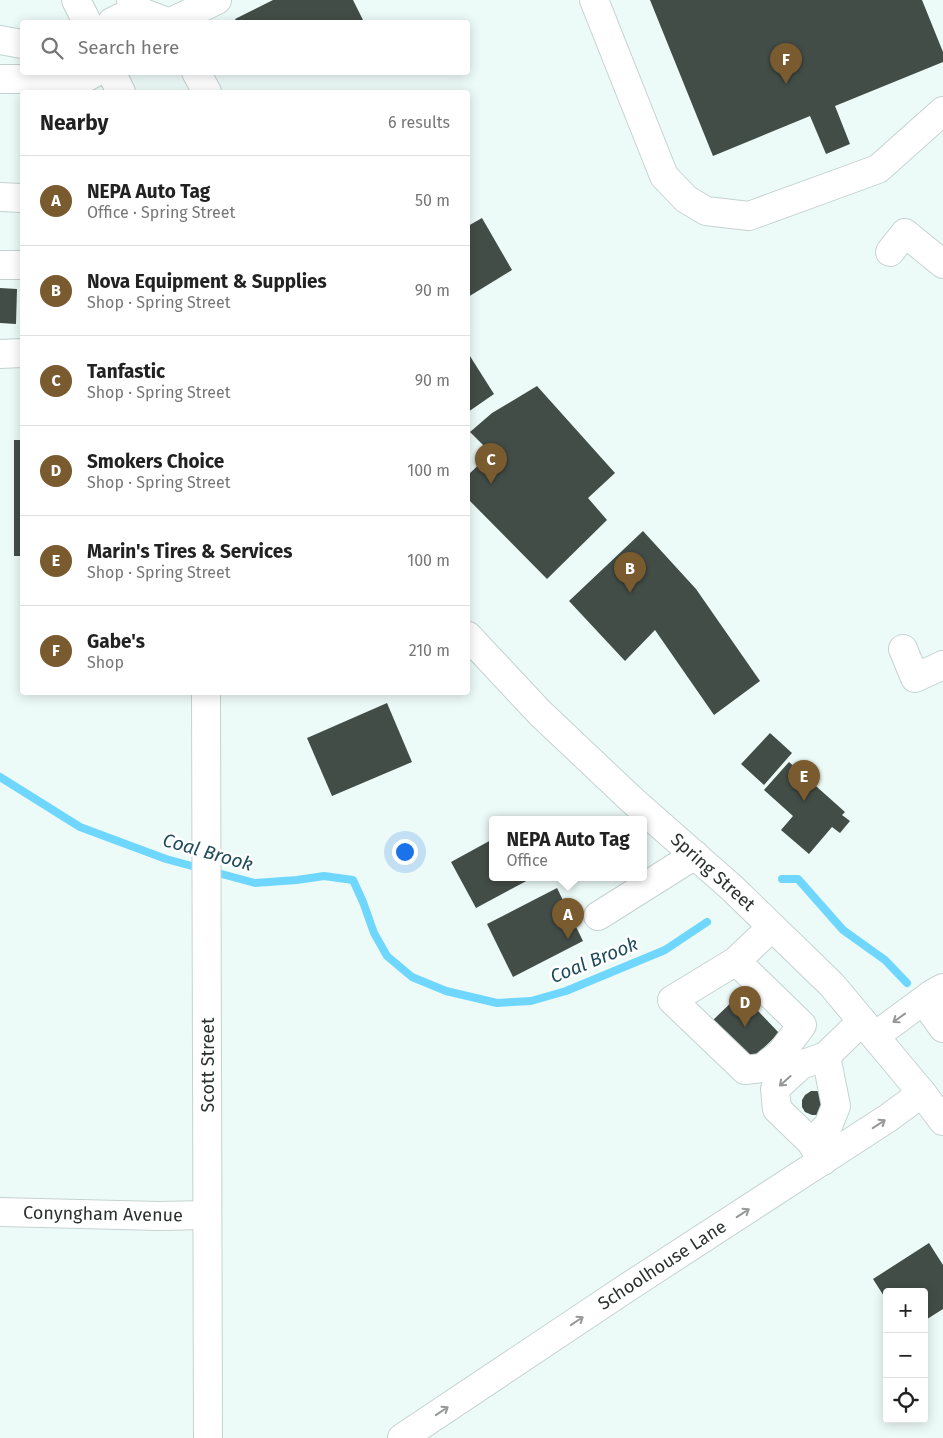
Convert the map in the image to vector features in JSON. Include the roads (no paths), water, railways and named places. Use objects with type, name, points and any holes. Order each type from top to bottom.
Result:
[{"type":"street","points":[[76,0],[86,20]]},
{"type":"street","points":[[175,20],[217,0]]},
{"type":"street","points":[[594,0],[664,176],[686,199],[706,211],[749,216],[878,169],[943,111]]},
{"type":"street","points":[[114,20],[133,5],[163,20]]},
{"type":"street","points":[[0,40],[20,44]]},
{"type":"street","points":[[0,79],[35,80],[34,90],[72,85],[90,75]]},
{"type":"street","points":[[112,75],[120,90]]},
{"type":"street","points":[[198,75],[206,90]]},
{"type":"street","points":[[0,92],[20,91]]},
{"type":"street","points":[[0,197],[20,198]]},
{"type":"street","points":[[890,252],[905,233],[943,264]]},
{"type":"street","points":[[0,265],[20,265]]},
{"type":"street","points":[[0,354],[20,353]]},
{"type":"street","name":"Spring Street","points":[[470,638],[540,713],[632,800],[732,888],[832,985],[922,1093],[943,1122]]},
{"type":"street","points":[[903,649],[915,678],[943,665]]},
{"type":"street","name":"Scott Street","points":[[206,695],[209,1175],[207,1215],[208,1438]]},
{"type":"street","points":[[598,916],[694,855]]},
{"type":"street","points":[[736,960],[764,918]]},
{"type":"street","points":[[826,1056],[836,1106],[817,1151],[777,1109],[775,1089],[801,1066],[826,1056],[868,1028],[934,994],[943,1028]]},
{"type":"street","name":"Schoolhouse Lane","points":[[402,1438],[628,1287],[817,1151],[888,1118],[922,1093]]},
{"type":"street","name":"Conyngham Avenue","points":[[0,1212],[207,1215]]},
{"type":"waterway","name":"Coal Brook","points":[[0,777],[80,827],[166,859],[255,883],[324,876],[353,880],[374,933],[387,956],[412,977],[446,991],[497,1003],[531,1001],[566,991],[665,950],[707,922]]},
{"type":"waterway","name":"Coal Brook","points":[[782,879],[798,879],[843,930],[885,960],[907,983]]},
{"type":"place","name":"Gabe's","points":[[786,84]]},
{"type":"place","name":"Tanfastic","points":[[491,484]]},
{"type":"place","name":"Nova Equipment & Supplies","points":[[630,593]]},
{"type":"place","name":"Marin's Tires & Services","points":[[804,801]]},
{"type":"place","name":"NEPA Auto Tag","points":[[568,939]]},
{"type":"place","name":"Smokers Choice","points":[[745,1027]]}]
